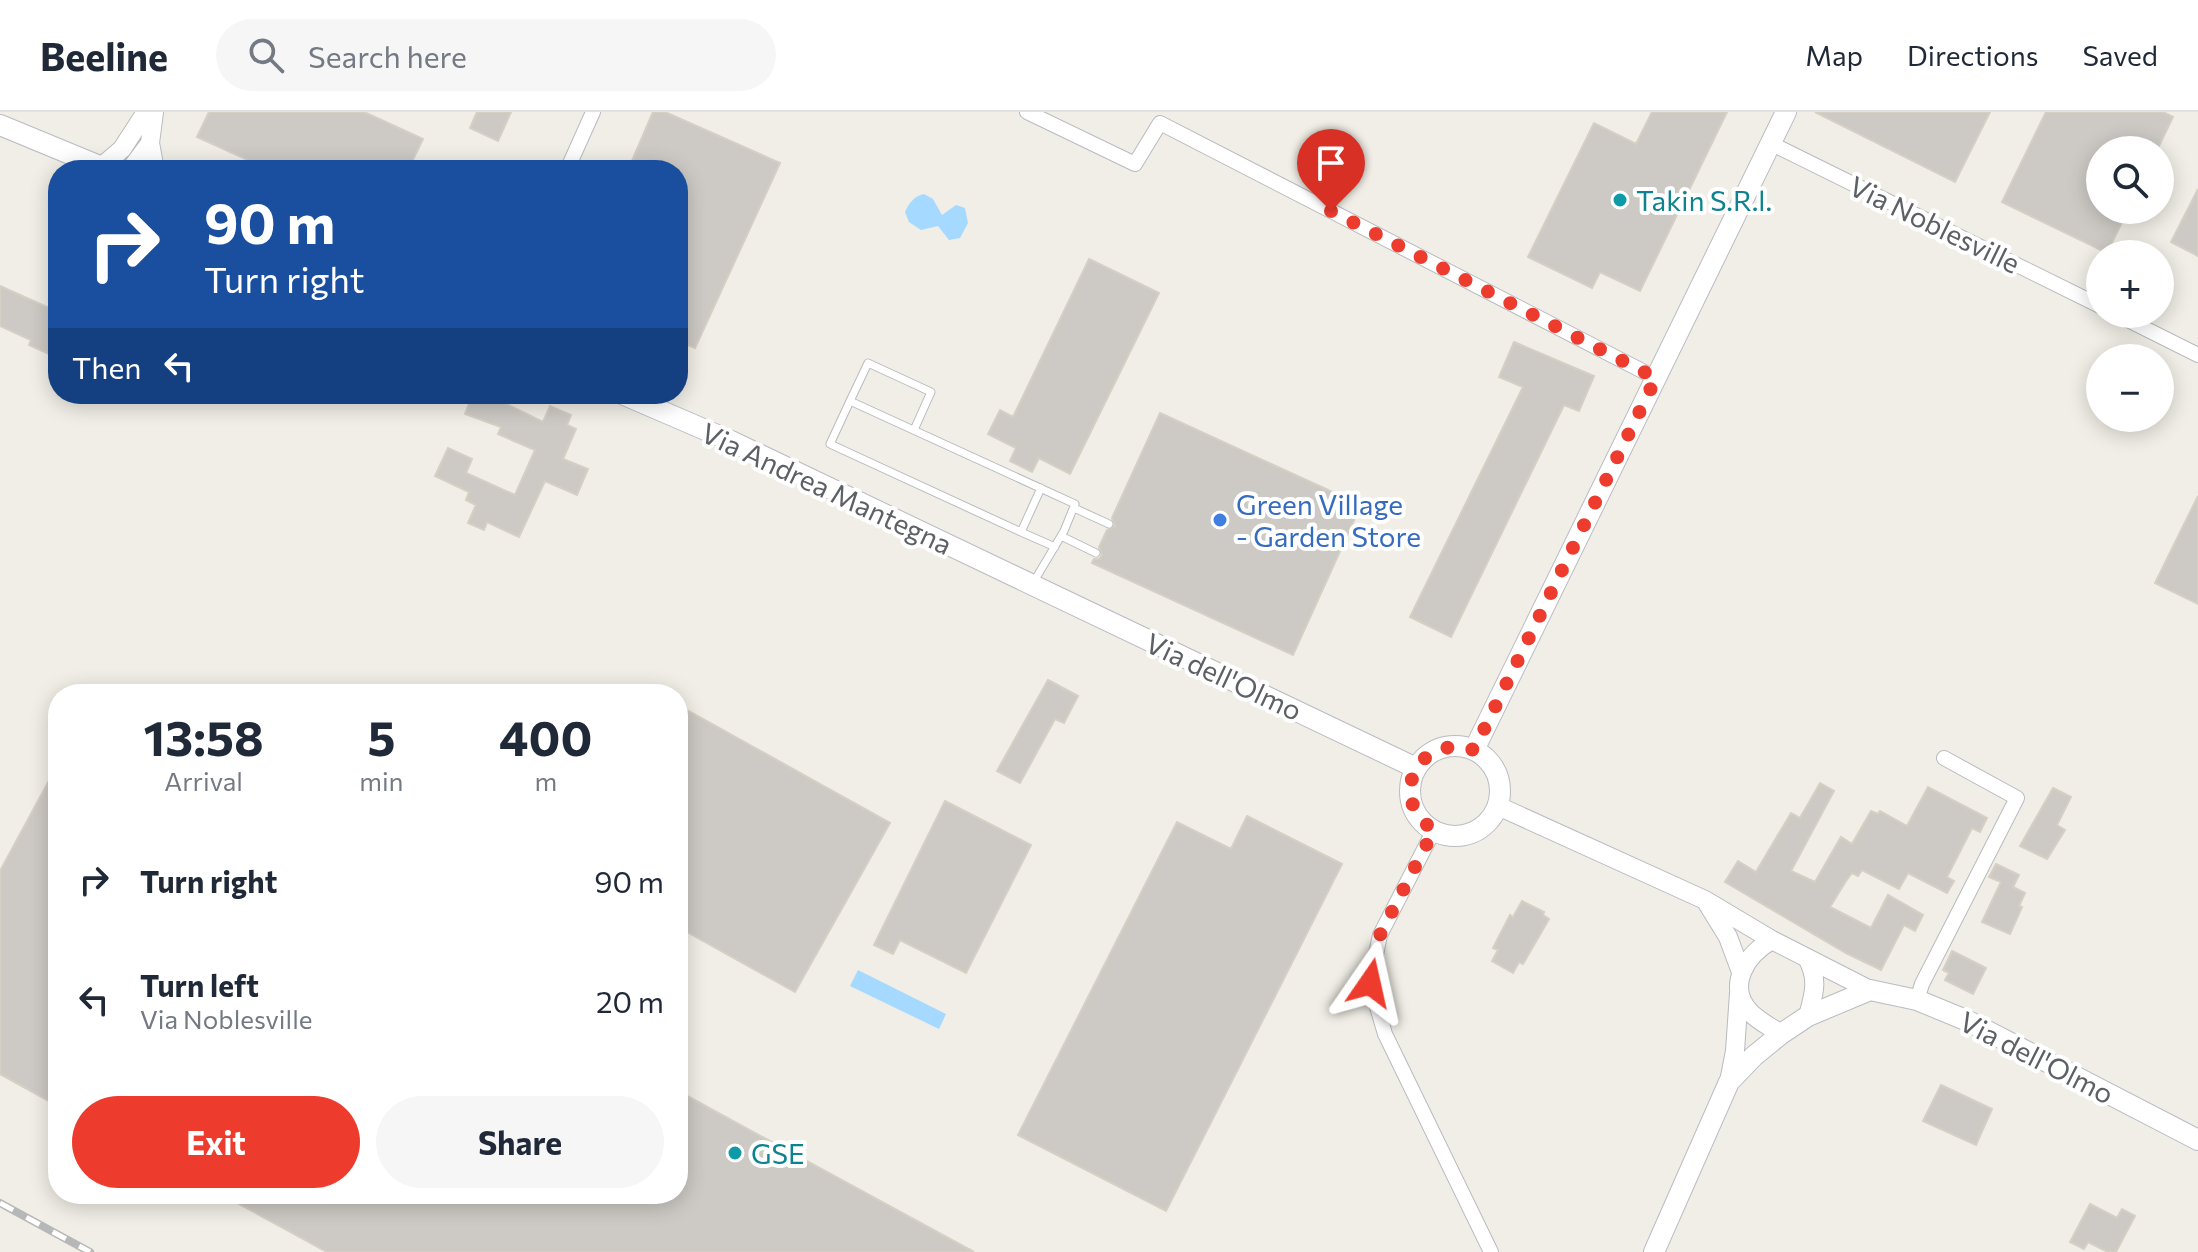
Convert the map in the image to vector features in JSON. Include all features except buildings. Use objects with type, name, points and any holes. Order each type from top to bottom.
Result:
[{"type":"main road","points":[[1474,750],[1786,112]]},
{"type":"main road","points":[[0,125],[88,160]]},
{"type":"main road","name":"Via Andrea Mantegna","points":[[645,404],[731,441],[1032,585]]},
{"type":"main road","name":"Via dell'Olmo","points":[[1032,585],[1416,768]]},
{"type":"main road","points":[[1446,747],[1474,750],[1497,773],[1498,806],[1488,822],[1472,833],[1453,836],[1434,830],[1420,819],[1412,803],[1410,786],[1416,768],[1429,754],[1446,747]]},
{"type":"main road","points":[[1654,1252],[1729,1082],[1754,1056],[1808,1016],[1870,990]]},
{"type":"main road","name":"Via dell'Olmo","points":[[1870,990],[1917,1000],[1968,1021],[2198,1140]]},
{"type":"street","points":[[115,160],[146,112]]},
{"type":"street","points":[[153,160],[150,143],[154,112]]},
{"type":"street","points":[[571,160],[593,112]]},
{"type":"street","points":[[1027,112],[1135,164],[1160,123],[1656,378]]},
{"type":"street","points":[[137,160],[150,143]]},
{"type":"street","name":"Via Noblesville","points":[[1770,143],[2086,299]]},
{"type":"street","points":[[2144,328],[2198,355]]},
{"type":"street","points":[[1917,1000],[1922,984],[2017,798],[1944,758]]},
{"type":"street","name":"Via dell'Olmo","points":[[1498,806],[1705,900],[1772,940],[1870,990]]},
{"type":"street","points":[[1434,830],[1380,935],[1370,983],[1385,1034],[1491,1252]]},
{"type":"street","points":[[1705,900],[1728,937],[1749,1011],[1781,1034]]},
{"type":"street","points":[[1729,1082],[1735,1051],[1740,981],[1755,951],[1772,940]]},
{"type":"street","points":[[1807,958],[1816,989],[1808,1016]]},
{"type":"lane","points":[[914,430],[931,392],[868,363],[830,444],[1055,547]]},
{"type":"lane","points":[[850,401],[1075,504],[1061,536],[1032,585]]},
{"type":"lane","points":[[1021,532],[1041,488]]},
{"type":"lane","points":[[1074,508],[1109,524]]},
{"type":"lane","points":[[1061,536],[1096,553]]},
{"type":"water","points":[[924,194],[933,199],[942,215],[956,205],[965,208],[968,223],[960,238],[949,240],[938,226],[921,230],[909,222],[905,212],[915,198]]},
{"type":"water","points":[[858,970],[946,1014],[939,1029],[850,986]]},
{"type":"railway","points":[[0,1203],[90,1252]]},
{"type":"place","name":"Takin S.R.l.","points":[[1620,200]]},
{"type":"place","name":"Green Village - Garden Store","points":[[1220,520]]},
{"type":"place","name":"GSE","points":[[735,1153]]},
{"type":"route","points":[[1331,211],[1656,378],[1474,750],[1446,747],[1429,754],[1416,768],[1410,786],[1412,803],[1420,819],[1434,830],[1380,935],[1370,983]]}]
